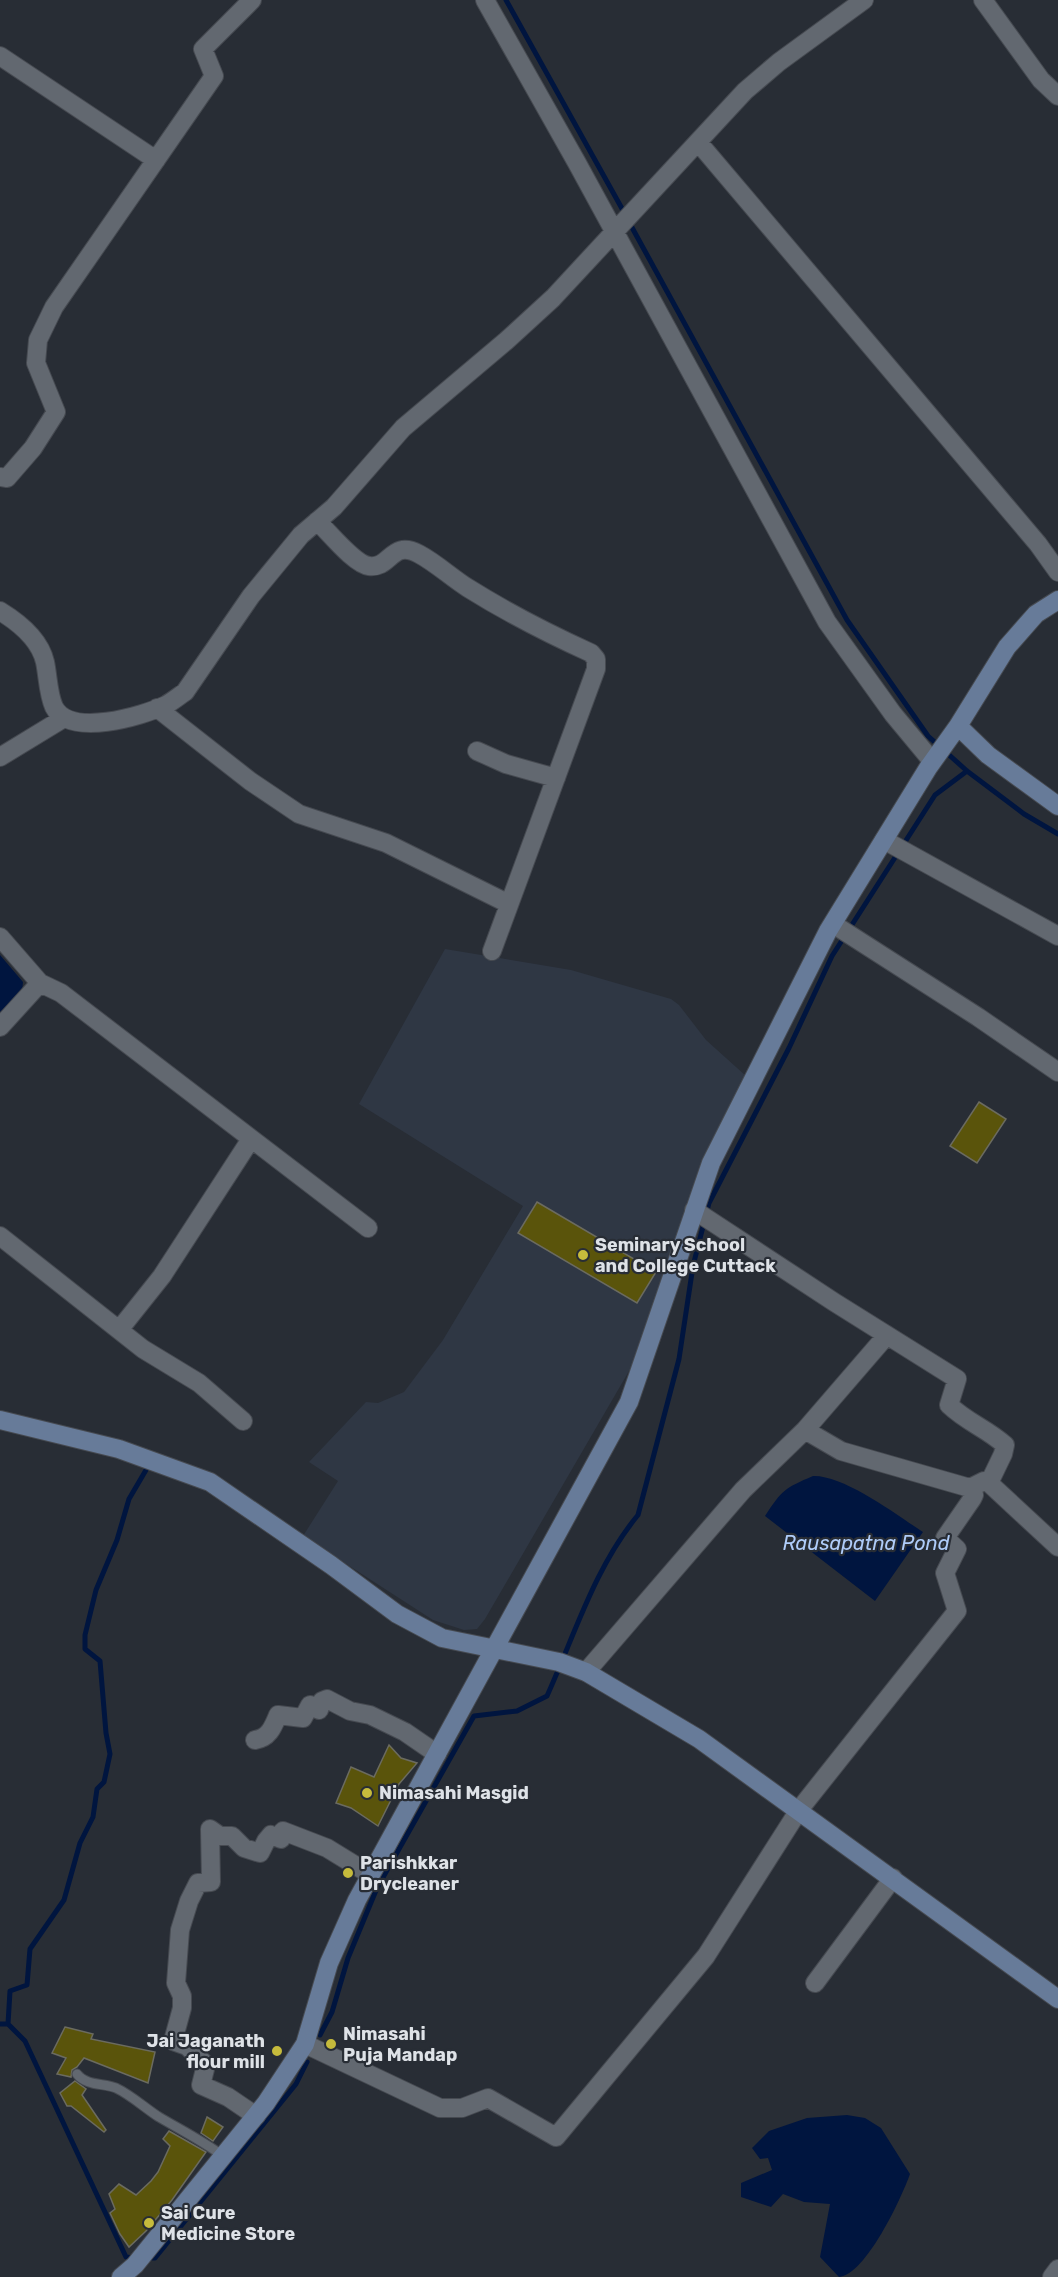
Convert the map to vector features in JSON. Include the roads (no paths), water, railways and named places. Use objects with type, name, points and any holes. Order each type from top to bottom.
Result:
[{"type":"street","points":[[0,477],[7,478],[33,448],[56,412],[36,363],[38,340],[54,307],[214,76],[203,49],[252,0]]},
{"type":"street","points":[[486,0],[616,231],[827,622],[893,714],[934,759]]},
{"type":"street","points":[[0,611],[13,619],[29,635],[44,658],[54,707],[64,718],[72,721],[98,723],[123,719],[168,704],[185,692],[274,566],[301,534],[341,500],[403,428],[553,298],[745,91],[779,62],[864,0]]},
{"type":"street","points":[[983,0],[1041,80],[1058,96]]},
{"type":"street","points":[[0,56],[156,160]]},
{"type":"street","points":[[698,142],[1030,535],[1058,572]]},
{"type":"street","points":[[317,521],[357,560],[363,563],[370,566],[380,564],[398,550],[405,549],[420,554],[455,580],[506,611],[591,653],[596,659],[596,669],[492,951]]},
{"type":"street","points":[[128,2271],[256,2116],[305,2044],[329,1963],[357,1900],[629,1402],[711,1163],[833,924],[934,759],[957,728],[1007,647],[1036,614],[1058,600]]},
{"type":"street","points":[[158,708],[250,781],[299,814],[386,843],[509,904]]},
{"type":"street","points":[[0,757],[64,718]]},
{"type":"street","points":[[957,728],[988,755],[1058,806]]},
{"type":"street","points":[[477,751],[506,764],[556,778]]},
{"type":"street","points":[[884,840],[1058,936]]},
{"type":"street","points":[[833,924],[978,1017],[1058,1072]]},
{"type":"street","points":[[0,937],[40,983],[61,993],[368,1228]]},
{"type":"street","points":[[0,1027],[40,983]]},
{"type":"street","points":[[119,1330],[162,1276],[251,1139]]},
{"type":"street","points":[[694,1210],[957,1379],[949,1405],[972,1424],[992,1433],[1005,1445],[989,1483]]},
{"type":"street","points":[[0,1236],[143,1349],[198,1383],[243,1421]]},
{"type":"street","points":[[571,1667],[742,1490],[805,1430],[887,1335]]},
{"type":"street","points":[[0,1420],[119,1449],[210,1482],[331,1565],[397,1614],[442,1638],[571,1667],[699,1739],[1058,1999]]},
{"type":"street","points":[[805,1430],[841,1451],[970,1488],[984,1481],[989,1483],[1058,1547]]},
{"type":"street","points":[[305,2044],[441,2108],[462,2108],[488,2098],[556,2137],[706,1956],[799,1810],[957,1611],[945,1573],[957,1549],[945,1538],[974,1495],[970,1488]]},
{"type":"street","points":[[255,1740],[262,1739],[271,1731],[278,1715],[303,1718],[310,1705],[319,1710],[322,1701],[327,1699],[350,1711],[370,1716],[405,1732],[437,1754]]},
{"type":"street","points":[[256,2116],[228,2097],[201,2085],[206,2065],[187,2046],[173,2041],[182,2008],[182,1996],[176,1983],[180,1930],[189,1901],[198,1883],[211,1882],[210,1829],[220,1836],[231,1836],[244,1848],[260,1853],[271,1835],[280,1839],[283,1831],[327,1848],[371,1875]]},
{"type":"street","points":[[815,1983],[893,1878]]},
{"type":"street","points":[[1052,2277],[1058,2269]]},
{"type":"lane","points":[[77,2074],[80,2078],[98,2085],[115,2088],[162,2118],[201,2139],[224,2156]]},
{"type":"water","points":[[0,955],[23,982],[22,992],[0,1012]]},
{"type":"water","name":"Rausapatna Pond","points":[[813,1476],[826,1477],[855,1489],[923,1532],[875,1601],[765,1516],[785,1491]]},
{"type":"water","points":[[847,2115],[865,2118],[881,2128],[910,2174],[891,2216],[871,2250],[849,2273],[839,2277],[820,2257],[830,2204],[804,2202],[783,2194],[771,2207],[741,2197],[741,2183],[772,2170],[768,2158],[760,2159],[752,2148],[769,2131],[807,2118]]},
{"type":"waterway","points":[[506,0],[625,214]]},
{"type":"waterway","points":[[629,222],[847,620],[928,736],[967,771],[1024,814],[1058,834]]},
{"type":"waterway","points":[[320,2035],[332,2012],[348,1958],[377,1888],[474,1716],[517,1711],[547,1696],[598,1579],[623,1535],[638,1515],[679,1359],[693,1266],[709,1203],[789,1048],[832,956],[935,795],[967,771]]},
{"type":"waterway","points":[[8,2024],[10,1991],[27,1985],[30,1949],[64,1900],[80,1843],[93,1817],[97,1789],[104,1782],[110,1754],[100,1661],[85,1649],[85,1635],[96,1590],[117,1540],[129,1499],[146,1470]]},
{"type":"waterway","points":[[0,2024],[8,2024],[25,2041],[126,2257],[135,2258]]},
{"type":"waterway","points":[[148,2258],[155,2258],[296,2084],[307,2062]]},
{"type":"place","name":"Seminary School and College Cuttack","points":[[583,1255]]},
{"type":"place","name":"Nimasahi Masgid","points":[[367,1793]]},
{"type":"place","name":"Parishkkar Drycleaner","points":[[348,1873]]},
{"type":"place","name":"Nimasahi Puja Mandap","points":[[331,2044]]},
{"type":"place","name":"Jai Jaganath flour mill","points":[[277,2051]]},
{"type":"place","name":"Sai Cure Medicine Store","points":[[149,2223]]}]
